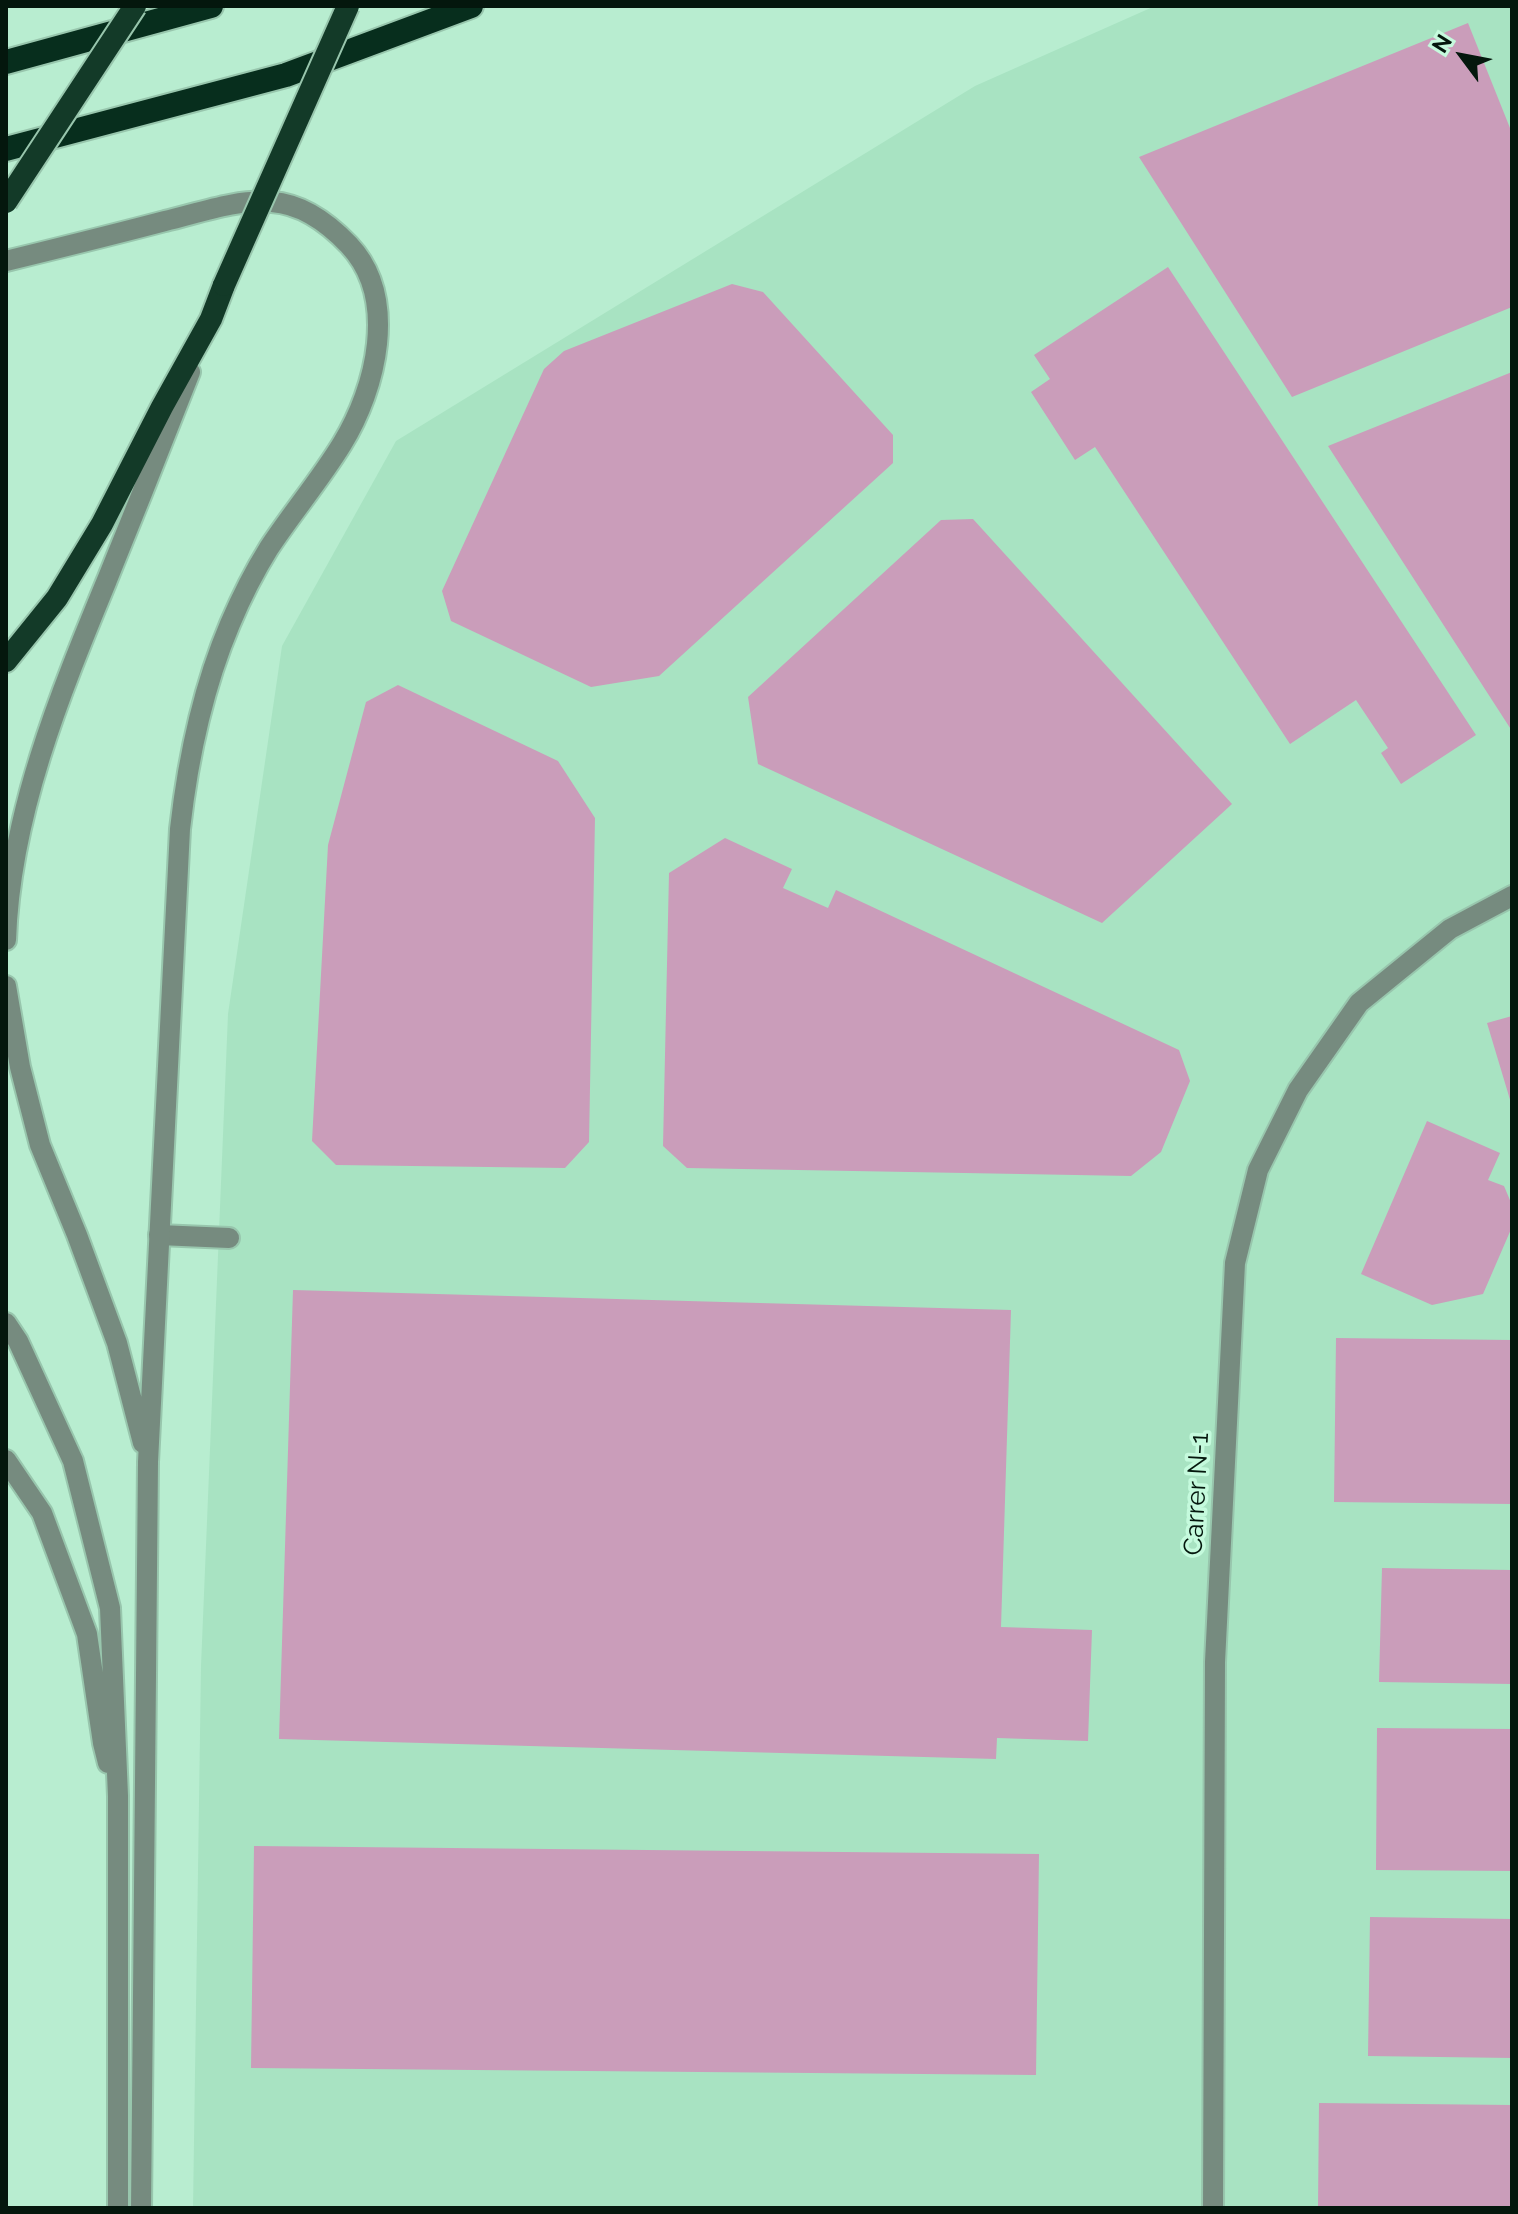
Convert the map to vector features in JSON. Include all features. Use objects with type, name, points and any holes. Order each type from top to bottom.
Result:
[{"type":"highway","points":[[6,202],[135,6]]},
{"type":"highway","points":[[6,62],[211,6]]},
{"type":"highway","points":[[6,661],[57,598],[95,536],[211,319],[348,6]]},
{"type":"highway","points":[[6,149],[286,75],[471,6]]},
{"type":"street","points":[[6,261],[225,206],[273,202],[293,206],[317,217],[353,249],[375,295],[378,321],[368,385],[357,415],[343,443],[267,552],[248,586],[214,664],[190,753],[180,829],[148,1462],[141,2208]]},
{"type":"street","points":[[6,940],[7,910],[22,821],[51,724],[211,319]]},
{"type":"street","name":"Carrer N-1","points":[[1213,2208],[1215,1662],[1235,1263],[1258,1170],[1298,1090],[1359,1003],[1450,929],[1512,896]]},
{"type":"street","points":[[6,986],[20,1067],[40,1145],[117,1343],[148,1462]]},
{"type":"street","points":[[159,1235],[229,1238]]},
{"type":"street","points":[[6,1323],[18,1341],[73,1461],[110,1608],[118,1796],[118,2208]]},
{"type":"street","points":[[6,1460],[42,1513],[87,1634],[103,1743],[118,1796]]},
{"type":"shaded area","points":[[1155,6],[1512,6],[1512,2208],[193,2208],[201,1666],[228,1014],[282,646],[396,441],[975,86]]},
{"type":"building","points":[[1468,23],[1512,133],[1512,307],[1292,397],[1139,157]]},
{"type":"building","points":[[1168,267],[1476,735],[1401,784],[1381,753],[1388,748],[1356,700],[1290,744],[1095,447],[1075,460],[1031,392],[1050,379],[1034,355]]},
{"type":"building","points":[[732,284],[763,292],[893,435],[893,463],[659,676],[591,687],[451,621],[442,591],[544,369],[564,351]]},
{"type":"building","points":[[1512,372],[1512,731],[1328,446]]},
{"type":"building","points":[[973,519],[1232,804],[1102,923],[758,764],[748,697],[941,520]]},
{"type":"building","points":[[398,685],[558,761],[595,818],[589,1142],[565,1168],[336,1165],[312,1141],[328,845],[366,702]]},
{"type":"building","points":[[725,838],[792,869],[783,888],[828,908],[836,890],[1179,1050],[1190,1081],[1161,1152],[1131,1176],[687,1168],[663,1146],[669,873]]},
{"type":"building","points":[[1512,1016],[1512,1103],[1511,1103],[1487,1023]]},
{"type":"building","points":[[1427,1121],[1500,1153],[1488,1180],[1504,1186],[1512,1205],[1512,1227],[1483,1294],[1432,1305],[1361,1274]]},
{"type":"building","points":[[293,1290],[1011,1310],[1001,1627],[1092,1630],[1088,1741],[997,1738],[996,1759],[279,1739]]},
{"type":"building","points":[[1336,1338],[1512,1340],[1512,1504],[1334,1502]]},
{"type":"building","points":[[1382,1568],[1512,1570],[1512,1684],[1379,1682]]},
{"type":"building","points":[[1377,1728],[1512,1729],[1512,1871],[1376,1870]]},
{"type":"building","points":[[254,1846],[1039,1854],[1036,2075],[251,2068]]},
{"type":"building","points":[[1370,1917],[1512,1919],[1512,2058],[1368,2056]]},
{"type":"building","points":[[1319,2103],[1512,2105],[1512,2208],[1318,2208]]}]
